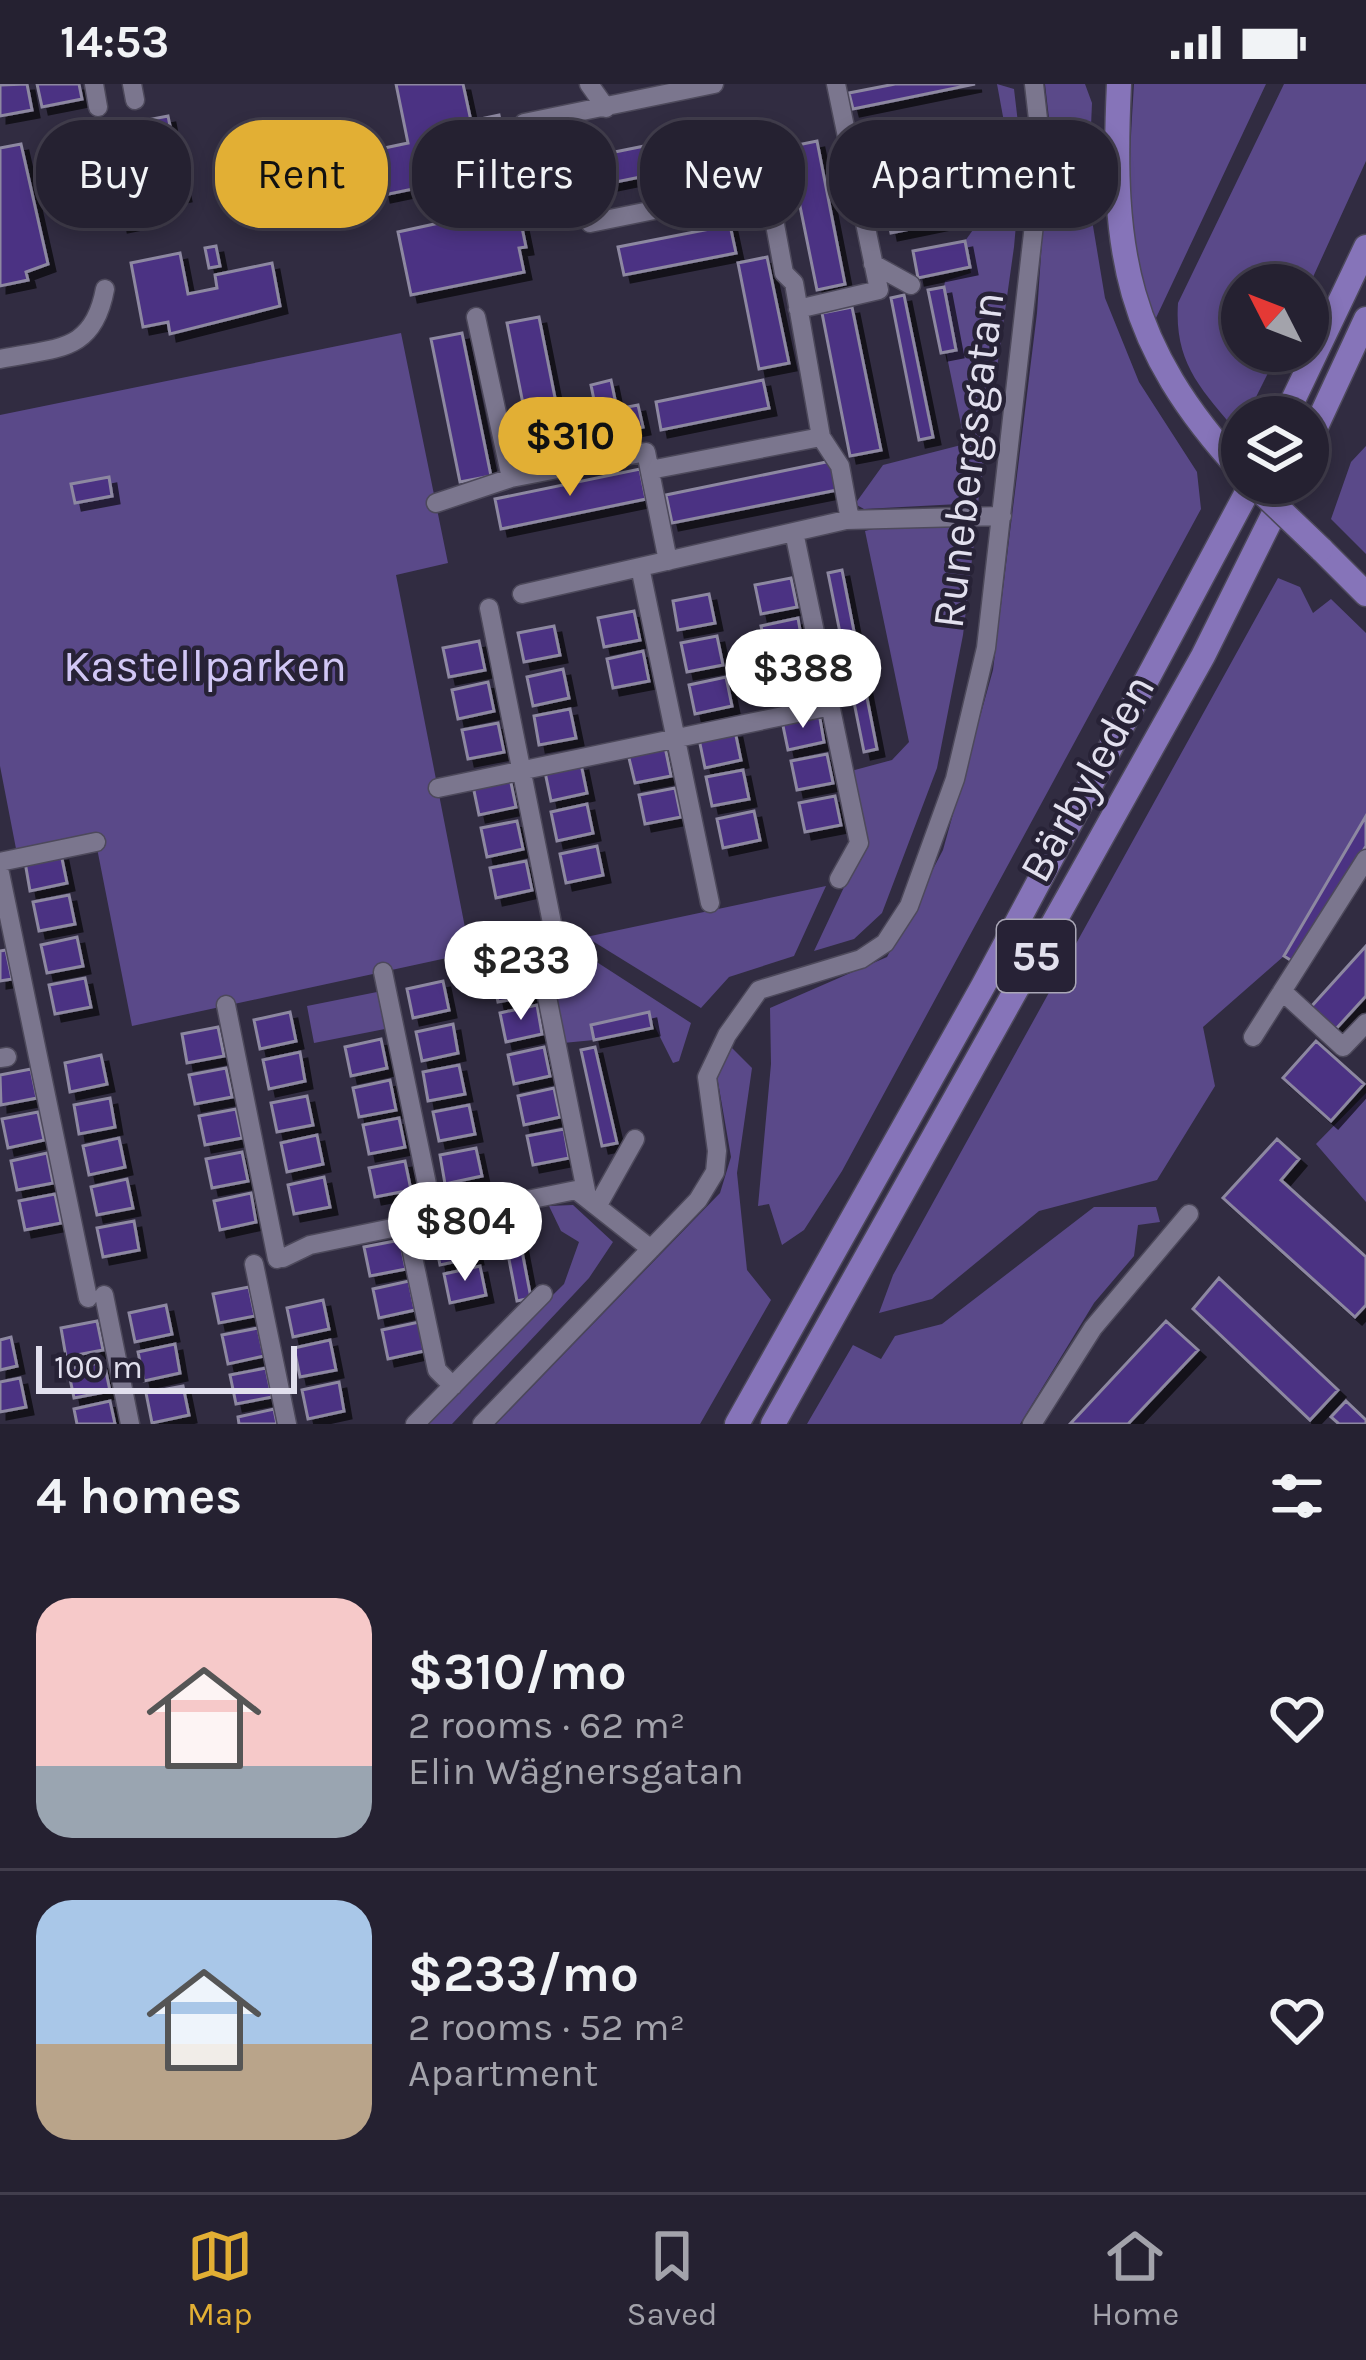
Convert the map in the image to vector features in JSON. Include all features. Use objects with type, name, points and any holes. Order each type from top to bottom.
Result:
[{"type":"main road","points":[[1119,84],[1114,188],[1127,281],[1156,359],[1221,448]]},
{"type":"main road","points":[[1295,396],[1366,247]]},
{"type":"main road","points":[[1329,399],[1366,319]]},
{"type":"main road","name":"Bärbyleden","points":[[737,1424],[1094,784],[1241,504]]},
{"type":"main road","points":[[1274,504],[1366,594]]},
{"type":"main road","name":"Bärbyleden","points":[[773,1424],[1203,656],[1279,504]]},
{"type":"street","points":[[94,84],[98,107]]},
{"type":"street","points":[[589,84],[606,108]]},
{"type":"street","points":[[540,120],[714,84]]},
{"type":"street","points":[[798,309],[879,290],[836,84]]},
{"type":"street","name":"Runebergsgatan","points":[[482,1424],[698,1199],[715,1172],[707,1077],[759,990],[861,959],[885,943],[909,906],[955,778],[986,648],[1042,154],[1034,84]]},
{"type":"street","points":[[616,219],[768,187],[784,273],[794,283],[821,437],[840,466],[850,520]]},
{"type":"street","points":[[873,263],[911,285]]},
{"type":"street","points":[[0,359],[79,342],[98,324],[105,290]]},
{"type":"street","points":[[476,317],[511,478]]},
{"type":"street","points":[[650,470],[821,437]]},
{"type":"street","points":[[436,503],[511,478],[646,452],[668,561]]},
{"type":"street","points":[[522,594],[850,520],[1002,516]]},
{"type":"street","points":[[794,532],[860,843],[839,880]]},
{"type":"street","points":[[640,567],[710,903]]},
{"type":"street","points":[[489,608],[522,770],[546,940],[593,1199]]},
{"type":"street","points":[[438,788],[831,706]]},
{"type":"street","points":[[0,862],[96,842]]},
{"type":"street","points":[[1253,1037],[1366,859]]},
{"type":"street","points":[[0,873],[96,1297],[130,1424]]},
{"type":"street","points":[[383,972],[434,1218]]},
{"type":"street","points":[[1282,991],[1343,1048],[1366,1023]]},
{"type":"street","points":[[226,1005],[280,1258],[310,1245],[576,1190],[651,1249]]},
{"type":"street","points":[[593,1199],[635,1139]]},
{"type":"street","points":[[1032,1424],[1093,1328],[1189,1214]]},
{"type":"street","points":[[406,1224],[437,1370],[453,1386]]},
{"type":"street","points":[[254,1264],[286,1424]]},
{"type":"street","points":[[416,1424],[543,1294]]},
{"type":"green space","points":[[997,84],[1014,89],[1018,120],[1004,120]]},
{"type":"green space","points":[[1045,84],[1085,84],[1092,103],[1091,120],[1049,120]]},
{"type":"green space","points":[[1134,84],[1266,84],[1156,318],[1137,266],[1133,236]]},
{"type":"green space","points":[[1284,84],[1366,84],[1366,161],[1319,264],[1221,264],[1221,372],[1268,372],[1256,396],[1221,396],[1221,412],[1185,359],[1178,303]]},
{"type":"green space","points":[[974,228],[1016,228],[978,503],[864,509],[855,504],[883,465],[965,444],[946,352],[956,349],[944,287],[945,281],[971,273],[965,241]]},
{"type":"green space","points":[[1043,228],[1093,228],[1105,298],[1139,382],[1197,472],[1201,509],[842,1171],[804,1230],[782,1245],[769,1204],[758,1206],[771,1064],[770,1008],[887,957],[943,850],[993,670],[1037,313]]},
{"type":"green space","name":"Kastellparken","points":[[401,333],[448,563],[396,575],[470,953],[132,1026],[96,843],[18,859],[0,766],[0,415]]},
{"type":"green space","points":[[1366,446],[1366,554],[1331,519],[1351,462]]},
{"type":"green space","points":[[885,526],[976,526],[963,635],[937,768],[882,913],[854,939],[814,951],[861,851],[851,771],[892,760],[909,742],[865,531]]},
{"type":"green space","points":[[1278,578],[1300,587],[1313,613],[1331,599],[1366,633],[1366,816],[1284,956],[1203,1027],[1215,1086],[1157,1180],[1039,1211],[932,1299],[879,1313],[893,1275]]},
{"type":"green space","points":[[826,886],[794,956],[729,977],[701,1008],[586,937]]},
{"type":"green space","points":[[572,946],[691,1023],[679,1061],[673,1063],[648,1013],[591,1025],[594,1040],[563,1043],[546,948]]},
{"type":"green space","points":[[387,990],[395,1027],[314,1043],[307,1006]]},
{"type":"green space","points":[[731,1047],[752,1068],[737,1173],[747,1270],[771,1300],[700,1424],[496,1424],[720,1193],[731,1157],[717,1076]]},
{"type":"green space","points":[[1366,1093],[1366,1202],[1316,1144]]},
{"type":"green space","points":[[573,1205],[613,1242],[589,1278],[452,1424],[422,1424],[564,1284],[579,1242],[561,1231],[549,1206]]},
{"type":"green space","points":[[1094,1207],[1156,1207],[1160,1222],[1138,1225],[1134,1256],[1094,1303],[1020,1424],[807,1424],[853,1345],[881,1359],[895,1336],[942,1324]]},
{"type":"building","points":[[27,84],[32,110],[0,116],[0,85]]},
{"type":"building","points":[[37,84],[79,84],[82,99],[42,107]]},
{"type":"building","points":[[396,84],[463,84],[471,120],[412,120],[412,189],[388,194],[388,147],[408,143]]},
{"type":"building","points":[[895,84],[975,84],[853,109],[849,93]]},
{"type":"building","points":[[817,141],[829,228],[834,228],[845,284],[817,290],[804,228],[805,143]]},
{"type":"building","points":[[21,144],[36,228],[40,228],[48,264],[26,272],[28,280],[0,286],[0,148]]},
{"type":"building","points":[[640,147],[640,177],[616,182],[616,152]]},
{"type":"building","points":[[522,228],[526,247],[519,248],[524,272],[411,295],[398,232]]},
{"type":"building","points":[[731,228],[736,253],[624,275],[618,247]]},
{"type":"building","points":[[965,241],[970,267],[918,278],[913,251]]},
{"type":"building","points":[[216,246],[220,266],[209,268],[205,248]]},
{"type":"building","points":[[180,253],[188,294],[217,288],[215,275],[272,263],[280,306],[170,334],[168,322],[143,327],[131,263]]},
{"type":"building","points":[[767,257],[789,363],[759,369],[738,263]]},
{"type":"building","points":[[944,287],[956,350],[941,353],[928,290]]},
{"type":"building","points":[[904,295],[933,437],[919,440],[891,298]]},
{"type":"building","points":[[852,307],[881,450],[850,456],[822,313]]},
{"type":"building","points":[[539,317],[561,428],[529,434],[507,323]]},
{"type":"building","points":[[462,333],[491,476],[460,482],[431,339]]},
{"type":"building","points":[[611,380],[617,409],[638,405],[643,427],[601,435],[591,385]]},
{"type":"building","points":[[763,380],[769,408],[661,430],[656,402]]},
{"type":"building","points":[[831,461],[837,490],[672,523],[666,495]]},
{"type":"building","points":[[640,469],[646,499],[501,529],[495,499]]},
{"type":"building","points":[[109,477],[112,496],[75,503],[71,484]]},
{"type":"building","points":[[842,570],[877,749],[864,752],[828,573]]},
{"type":"building","points":[[791,578],[797,607],[761,614],[755,585]]},
{"type":"building","points":[[709,594],[715,623],[678,630],[673,601]]},
{"type":"building","points":[[634,611],[640,640],[604,647],[598,618]]},
{"type":"building","points":[[798,618],[803,647],[767,654],[761,626]]},
{"type":"building","points":[[554,626],[560,655],[524,662],[518,633]]},
{"type":"building","points":[[717,636],[723,665],[687,672],[681,643]]},
{"type":"building","points":[[479,641],[485,670],[449,677],[443,648]]},
{"type":"building","points":[[643,651],[649,681],[613,688],[607,659]]},
{"type":"building","points":[[808,660],[814,689],[778,696],[772,667]]},
{"type":"building","points":[[563,669],[569,698],[533,706],[527,677]]},
{"type":"building","points":[[726,677],[732,706],[695,714],[689,685]]},
{"type":"building","points":[[488,682],[494,711],[458,719],[452,690]]},
{"type":"building","points":[[570,709],[576,738],[539,745],[534,716]]},
{"type":"building","points":[[819,713],[824,742],[788,750],[782,721]]},
{"type":"building","points":[[498,723],[504,752],[468,759],[462,730]]},
{"type":"building","points":[[735,731],[741,760],[705,768],[699,739]]},
{"type":"building","points":[[665,747],[671,776],[635,783],[628,754]]},
{"type":"building","points":[[827,754],[833,783],[797,790],[791,761]]},
{"type":"building","points":[[581,764],[587,793],[551,801],[545,772]]},
{"type":"building","points":[[743,770],[749,799],[712,806],[706,777]]},
{"type":"building","points":[[510,778],[516,807],[479,815],[473,786]]},
{"type":"building","points":[[675,788],[681,817],[645,824],[639,795]]},
{"type":"building","points":[[835,796],[841,825],[805,832],[799,803]]},
{"type":"building","points":[[587,804],[593,833],[557,841],[551,812]]},
{"type":"building","points":[[754,811],[760,840],[723,848],[717,819]]},
{"type":"building","points":[[1366,816],[1366,846],[1295,963],[1284,956]]},
{"type":"building","points":[[517,821],[523,849],[487,857],[481,828]]},
{"type":"building","points":[[597,846],[603,875],[566,883],[560,854]]},
{"type":"building","points":[[61,854],[67,883],[30,891],[25,862]]},
{"type":"building","points":[[526,861],[532,890],[496,898],[490,868]]},
{"type":"building","points":[[69,895],[75,924],[39,931],[33,902]]},
{"type":"building","points":[[77,937],[83,966],[47,973],[41,945]]},
{"type":"building","points":[[1366,946],[1366,996],[1335,1030],[1310,1008]]},
{"type":"building","points":[[6,950],[12,979],[0,981],[0,951]]},
{"type":"building","points":[[528,966],[534,995],[498,1002],[492,973]]},
{"type":"building","points":[[85,978],[91,1007],[55,1014],[49,985]]},
{"type":"building","points":[[443,981],[449,1010],[413,1018],[407,989]]},
{"type":"building","points":[[537,1005],[542,1034],[506,1042],[500,1013]]},
{"type":"building","points":[[290,1012],[296,1041],[260,1049],[254,1020]]},
{"type":"building","points":[[649,1012],[652,1028],[594,1040],[591,1025]]},
{"type":"building","points":[[453,1024],[458,1053],[422,1061],[416,1032]]},
{"type":"building","points":[[218,1027],[224,1056],[187,1063],[182,1034]]},
{"type":"building","points":[[381,1039],[387,1068],[351,1076],[345,1047]]},
{"type":"building","points":[[1316,1041],[1364,1084],[1331,1121],[1283,1078]]},
{"type":"building","points":[[544,1047],[550,1076],[514,1084],[508,1055]]},
{"type":"building","points":[[595,1047],[617,1143],[602,1146],[581,1050]]},
{"type":"building","points":[[300,1052],[305,1081],[269,1089],[263,1060]]},
{"type":"building","points":[[101,1055],[107,1084],[70,1092],[65,1063]]},
{"type":"building","points":[[459,1065],[465,1094],[428,1101],[423,1072]]},
{"type":"building","points":[[226,1068],[232,1097],[195,1104],[189,1075]]},
{"type":"building","points":[[31,1069],[37,1098],[1,1105],[0,1075]]},
{"type":"building","points":[[390,1080],[396,1110],[359,1117],[353,1088]]},
{"type":"building","points":[[554,1088],[560,1117],[524,1125],[518,1096]]},
{"type":"building","points":[[307,1096],[313,1125],[277,1132],[271,1103]]},
{"type":"building","points":[[110,1098],[115,1127],[79,1134],[74,1105]]},
{"type":"building","points":[[469,1105],[475,1134],[439,1141],[433,1112]]},
{"type":"building","points":[[236,1109],[242,1138],[205,1145],[199,1116]]},
{"type":"building","points":[[38,1112],[44,1140],[8,1148],[2,1119]]},
{"type":"building","points":[[399,1118],[405,1147],[369,1154],[363,1125]]},
{"type":"building","points":[[564,1129],[569,1158],[533,1165],[527,1136]]},
{"type":"building","points":[[317,1135],[323,1164],[287,1172],[281,1143]]},
{"type":"building","points":[[119,1138],[125,1167],[89,1175],[83,1146]]},
{"type":"building","points":[[1277,1139],[1299,1159],[1281,1180],[1366,1257],[1366,1305],[1355,1317],[1223,1198]]},
{"type":"building","points":[[476,1148],[482,1176],[445,1184],[440,1155]]},
{"type":"building","points":[[242,1152],[248,1181],[212,1188],[206,1159]]},
{"type":"building","points":[[47,1153],[53,1183],[17,1190],[11,1161]]},
{"type":"building","points":[[405,1161],[411,1190],[375,1197],[369,1168]]},
{"type":"building","points":[[324,1177],[330,1207],[294,1214],[288,1185]]},
{"type":"building","points":[[127,1179],[133,1208],[97,1215],[91,1187]]},
{"type":"building","points":[[251,1193],[256,1222],[220,1230],[214,1201]]},
{"type":"building","points":[[55,1194],[61,1223],[25,1230],[19,1201]]},
{"type":"building","points":[[516,1220],[531,1298],[517,1301],[502,1223]]},
{"type":"building","points":[[134,1221],[139,1250],[103,1257],[97,1228]]},
{"type":"building","points":[[470,1228],[476,1257],[440,1265],[434,1236]]},
{"type":"building","points":[[400,1240],[406,1269],[370,1276],[364,1247]]},
{"type":"building","points":[[480,1266],[486,1295],[450,1303],[444,1274]]},
{"type":"building","points":[[1219,1278],[1338,1390],[1310,1420],[1193,1309]]},
{"type":"building","points":[[409,1281],[415,1310],[379,1318],[373,1289]]},
{"type":"building","points":[[249,1287],[255,1316],[219,1323],[213,1294]]},
{"type":"building","points":[[323,1300],[329,1329],[293,1337],[287,1308]]},
{"type":"building","points":[[166,1305],[172,1334],[135,1342],[129,1313]]},
{"type":"building","points":[[97,1321],[103,1350],[66,1357],[61,1328]]},
{"type":"building","points":[[1166,1321],[1198,1350],[1128,1424],[1070,1424]]},
{"type":"building","points":[[419,1322],[424,1351],[388,1359],[382,1330]]},
{"type":"building","points":[[258,1328],[264,1356],[228,1364],[222,1335]]},
{"type":"building","points":[[11,1337],[17,1366],[0,1370],[0,1340]]},
{"type":"building","points":[[330,1340],[336,1370],[300,1377],[294,1348]]},
{"type":"building","points":[[175,1344],[180,1373],[144,1381],[138,1352]]},
{"type":"building","points":[[104,1362],[110,1391],[74,1398],[68,1369]]},
{"type":"building","points":[[266,1368],[272,1397],[236,1404],[230,1375]]},
{"type":"building","points":[[20,1378],[26,1407],[0,1412],[0,1382]]},
{"type":"building","points":[[339,1382],[344,1411],[308,1419],[302,1390]]},
{"type":"building","points":[[183,1386],[189,1415],[152,1423],[146,1393]]},
{"type":"building","points":[[110,1401],[115,1424],[77,1424],[74,1409]]},
{"type":"building","points":[[1346,1401],[1366,1424],[1339,1424],[1331,1417]]},
{"type":"building","points":[[274,1409],[277,1424],[239,1424],[238,1417]]}]
